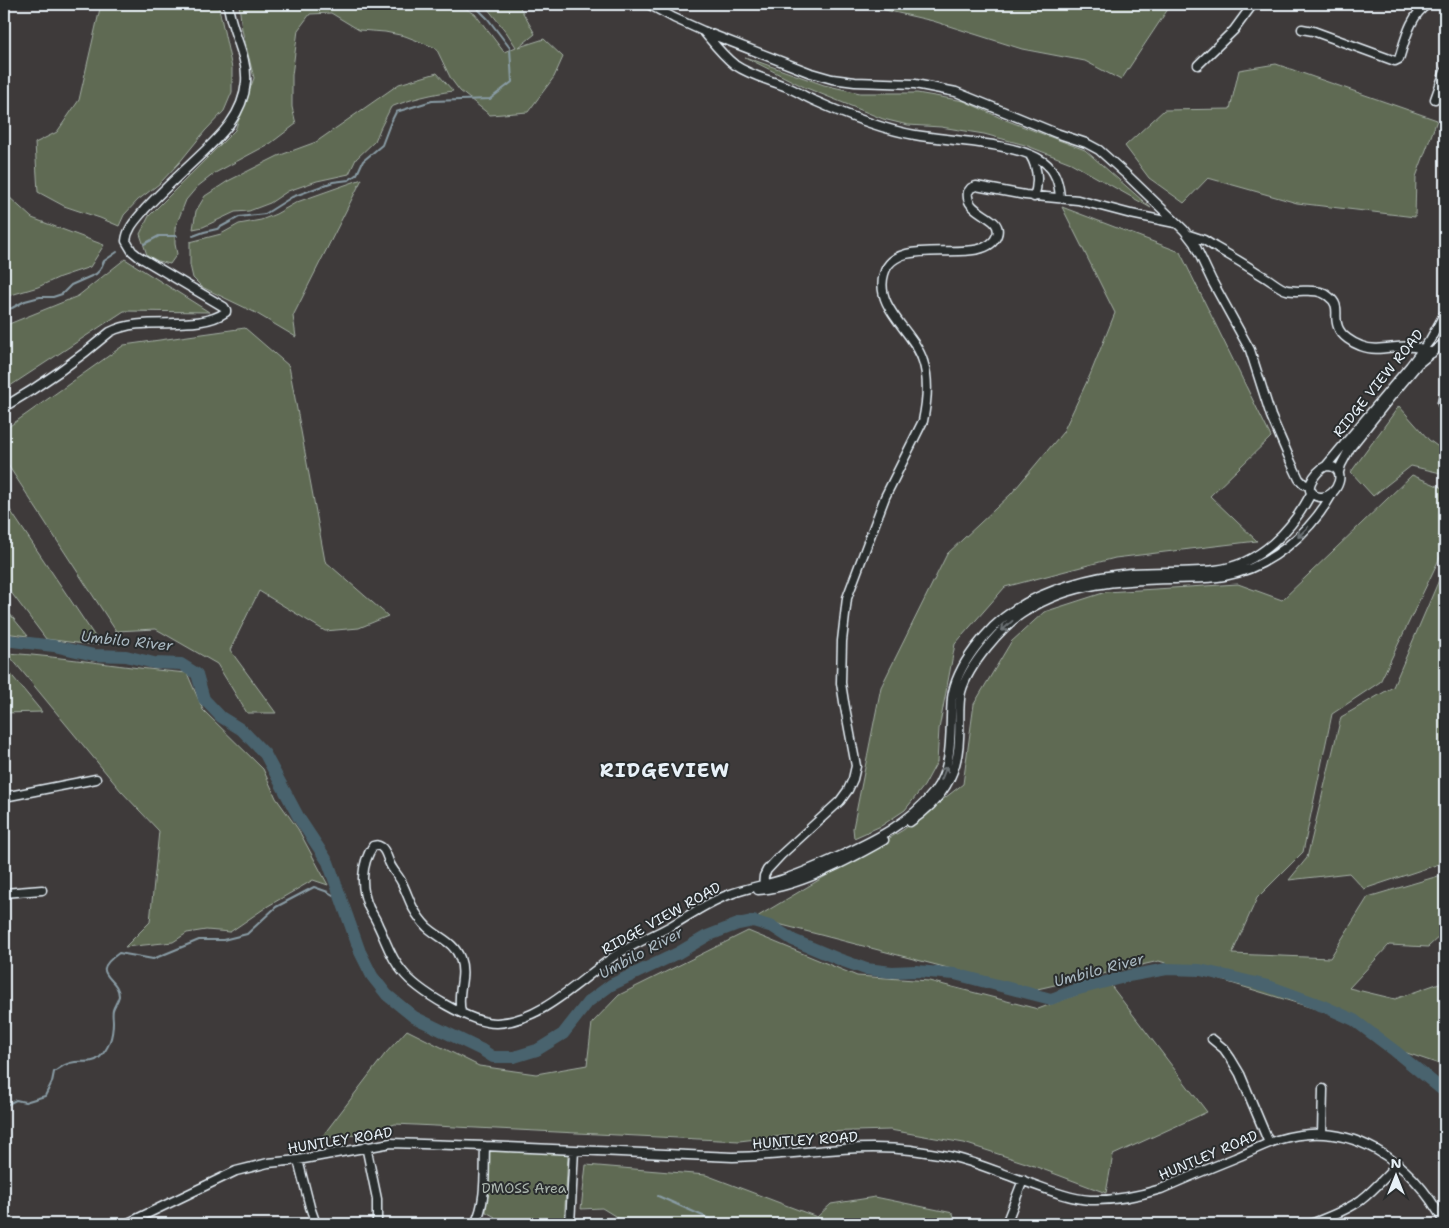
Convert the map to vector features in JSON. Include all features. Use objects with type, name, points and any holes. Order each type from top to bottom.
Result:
[{"type":"street","points":[[4,407],[73,363],[116,329],[137,324],[210,320],[226,312],[224,307],[138,256],[132,251],[126,241],[129,229],[139,216],[171,182],[226,130],[240,107],[244,95],[246,72],[228,4]]},
{"type":"street","points":[[648,4],[703,31],[811,73],[832,79],[855,82],[915,84],[956,92],[1056,133],[1086,143],[1099,150],[1189,235],[1194,242],[1216,289],[1250,350],[1271,416],[1295,470],[1302,482],[1320,497],[1332,494]]},
{"type":"street","points":[[1198,65],[1234,30],[1253,4]]},
{"type":"street","points":[[1302,29],[1313,31],[1395,61],[1399,59],[1415,18],[1421,9],[1428,4]]},
{"type":"street","points":[[703,31],[724,56],[748,72],[872,124],[913,135],[976,142],[1030,155],[1044,162],[1056,176],[1060,186],[1060,198]]},
{"type":"street","points":[[1435,100],[1445,71]]},
{"type":"street","points":[[1030,155],[1034,161],[1038,178],[1034,197]]},
{"type":"street","points":[[762,887],[767,870],[840,801],[848,790],[856,766],[841,683],[842,642],[847,598],[885,497],[923,420],[927,394],[923,360],[915,342],[887,304],[882,287],[888,263],[902,254],[973,250],[992,244],[998,232],[997,227],[994,222],[972,206],[967,196],[971,188],[976,186],[1034,197],[1078,200],[1132,214],[1175,222]]},
{"type":"street","points":[[1189,235],[1216,246],[1286,290],[1321,292],[1328,296],[1335,302],[1337,307],[1336,320],[1338,329],[1344,336],[1362,347],[1373,349],[1410,346],[1423,348],[1432,353]]},
{"type":"street","name":"RIDGE VIEW ROAD","points":[[1170,575],[1221,570],[1239,565],[1256,557],[1273,544],[1305,506],[1311,489],[1311,480],[1410,366],[1430,340],[1445,313]]},
{"type":"street","name":"RIDGE VIEW ROAD","points":[[461,1012],[458,999],[462,969],[457,952],[446,940],[427,927],[420,919],[382,847],[373,846],[364,862],[364,896],[393,958],[403,973],[414,983],[449,1006],[461,1012],[480,1021],[508,1022],[532,1014],[553,1002],[621,952],[716,900],[741,890],[762,887],[818,866],[877,838],[913,814],[932,794],[948,762],[952,695],[960,671],[988,633],[1000,620],[1016,608],[1058,589],[1099,576],[1131,573],[1203,578],[1224,576],[1247,570],[1278,554],[1302,533],[1320,513],[1338,483],[1341,465],[1350,448],[1418,364],[1445,342]]},
{"type":"street","points":[[1445,391],[1442,403],[1445,410]]},
{"type":"street","points":[[1295,470],[1307,474],[1323,468],[1335,467],[1339,472]]},
{"type":"street","points":[[4,797],[96,779]]},
{"type":"street","points":[[4,893],[42,890]]},
{"type":"street","points":[[1212,1039],[1228,1054],[1240,1074],[1269,1143]]},
{"type":"street","points":[[1322,1134],[1323,1088]]},
{"type":"street","name":"HUNTLEY ROAD","points":[[126,1224],[236,1171],[268,1163],[298,1160],[366,1146],[391,1143],[733,1157],[760,1157],[872,1148],[903,1150],[956,1158],[1067,1196],[1090,1200],[1123,1199],[1141,1195],[1269,1143],[1298,1136],[1322,1134],[1358,1141],[1374,1147],[1388,1156],[1420,1186],[1445,1224]]},
{"type":"street","points":[[366,1146],[376,1199],[377,1224]]},
{"type":"street","points":[[475,1224],[481,1208],[485,1146]]},
{"type":"street","points":[[570,1224],[574,1150]]},
{"type":"street","points":[[298,1160],[316,1224]]},
{"type":"street","points":[[1312,1224],[1360,1201],[1376,1188],[1398,1164]]},
{"type":"street","points":[[1006,1224],[1023,1180]]},
{"type":"green space","points":[[101,4],[218,4],[232,68],[232,92],[224,111],[159,184],[138,200],[124,215],[119,226],[64,206],[38,192],[35,143],[57,132],[79,100]]},
{"type":"green space","points":[[239,4],[458,4],[475,14],[504,52],[516,47],[484,4],[518,4],[535,34],[519,47],[544,39],[563,57],[554,77],[528,112],[490,115],[460,91],[451,79],[436,48],[405,36],[359,30],[331,13],[310,14],[298,30],[292,75],[292,107],[296,124],[271,143],[215,173],[197,187],[186,200],[175,228],[177,254],[170,264],[158,261],[147,255],[140,234],[149,216],[235,130],[254,78],[242,30]]},
{"type":"green space","points":[[859,4],[1153,4],[1168,9],[1121,80],[1085,61],[1022,49],[933,21]]},
{"type":"green space","points":[[745,57],[824,85],[860,93],[917,93],[964,101],[1003,119],[1085,150],[1151,208],[1071,163],[1025,145],[984,134],[941,127],[908,125],[883,119],[804,87]]},
{"type":"green space","points":[[1276,64],[1437,120],[1416,177],[1415,217],[1297,203],[1208,178],[1184,203],[1149,178],[1125,146],[1164,110],[1230,109],[1239,70]]},
{"type":"green space","points":[[437,73],[453,91],[421,97],[391,107],[375,141],[356,159],[349,174],[317,181],[288,191],[270,203],[249,211],[235,212],[203,227],[193,229],[196,211],[205,196],[228,181],[278,156],[316,142],[399,84]]},
{"type":"green space","points":[[362,179],[293,316],[296,337],[254,312],[202,287],[193,278],[190,265],[190,242],[221,234],[239,224],[261,220],[297,202]]},
{"type":"green space","points":[[4,196],[8,196],[32,218],[104,245],[90,267],[38,287],[4,297]]},
{"type":"green space","points":[[1062,207],[1180,252],[1271,437],[1210,496],[1257,541],[1115,558],[1005,587],[955,644],[939,729],[937,762],[924,786],[905,810],[881,826],[854,838],[853,828],[881,687],[947,554],[1011,494],[1063,432],[1090,375],[1115,313]]},
{"type":"green space","points":[[125,259],[209,312],[124,311],[4,390],[4,326],[78,296]]},
{"type":"green space","points":[[245,328],[289,366],[325,561],[388,616],[359,628],[325,631],[259,591],[230,650],[276,713],[247,713],[217,664],[156,629],[116,631],[4,459],[4,430],[124,345]]},
{"type":"green space","points":[[1399,406],[1429,440],[1445,452],[1445,474],[1411,466],[1373,496],[1351,472]]},
{"type":"green space","points":[[1412,475],[1445,489],[1445,547],[1380,682],[1332,714],[1303,852],[1257,898],[1232,954],[1330,958],[1368,897],[1445,874],[1445,931],[1428,947],[1389,945],[1349,988],[1395,999],[1445,981],[1445,1066],[1395,1049],[1339,1016],[1159,961],[1033,990],[755,918],[903,830],[963,784],[974,704],[1011,642],[1044,612],[1106,592],[1238,584],[1282,600]]},
{"type":"green space","points":[[4,501],[100,644],[46,639],[4,583]]},
{"type":"green space","points":[[1445,566],[1445,862],[1364,889],[1349,873],[1289,880],[1307,858],[1341,717],[1393,687]]},
{"type":"green space","points":[[4,607],[28,636],[4,633]]},
{"type":"green space","points":[[7,653],[187,673],[203,710],[263,769],[276,798],[298,829],[328,885],[313,880],[268,906],[230,932],[206,930],[187,933],[173,942],[125,947],[150,922],[159,831],[121,791]]},
{"type":"green space","points":[[4,666],[42,712],[4,713]]},
{"type":"green space","points":[[748,931],[857,976],[929,981],[1038,1009],[1109,983],[1207,1112],[1113,1155],[1106,1193],[1026,1163],[964,1143],[890,1130],[818,1132],[739,1141],[395,1124],[368,1134],[321,1138],[385,1054],[407,1030],[479,1066],[536,1074],[587,1065],[592,1023],[619,995]]},
{"type":"green space","name":"DMOSS Area","points":[[489,1150],[568,1154],[564,1224],[512,1224],[506,1222],[505,1224],[488,1224],[495,1217],[486,1212]]},
{"type":"green space","points":[[586,1165],[706,1175],[817,1217],[831,1204],[875,1197],[953,1213],[956,1224],[628,1224],[602,1208],[581,1209]]},
{"type":"waterway","points":[[193,236],[217,229],[239,217],[265,214],[292,197],[333,182],[349,180],[357,174],[363,161],[382,145],[396,112],[432,101],[490,99],[512,82],[510,48],[488,19],[473,4]]},
{"type":"waterway","points":[[144,244],[159,236],[177,236]]},
{"type":"waterway","points":[[4,310],[25,301],[62,294],[71,285],[96,274],[104,261],[117,252]]},
{"type":"waterway","name":"Umbilo River","points":[[4,640],[54,646],[94,655],[126,656],[154,663],[181,664],[197,674],[204,699],[221,717],[242,730],[265,754],[299,818],[328,862],[360,952],[372,976],[387,995],[414,1017],[493,1057],[514,1057],[537,1050],[563,1034],[588,1002],[611,985],[678,953],[707,936],[738,924],[753,921],[773,927],[793,940],[866,969],[892,972],[916,971],[955,974],[1051,999],[1075,990],[1128,976],[1167,969],[1200,970],[1268,986],[1323,1006],[1354,1020],[1445,1092]]},
{"type":"waterway","points":[[4,1106],[16,1100],[25,1102],[45,1096],[52,1082],[54,1072],[61,1067],[69,1063],[94,1061],[100,1057],[109,1045],[112,1037],[113,1012],[119,996],[118,989],[105,971],[110,960],[119,953],[153,959],[199,940],[223,940],[247,934],[276,907],[314,887],[328,892],[341,900]]},
{"type":"waterway","points":[[658,1196],[721,1224]]},
{"type":"district","name":"RIDGEVIEW","points":[[665,770]]}]
